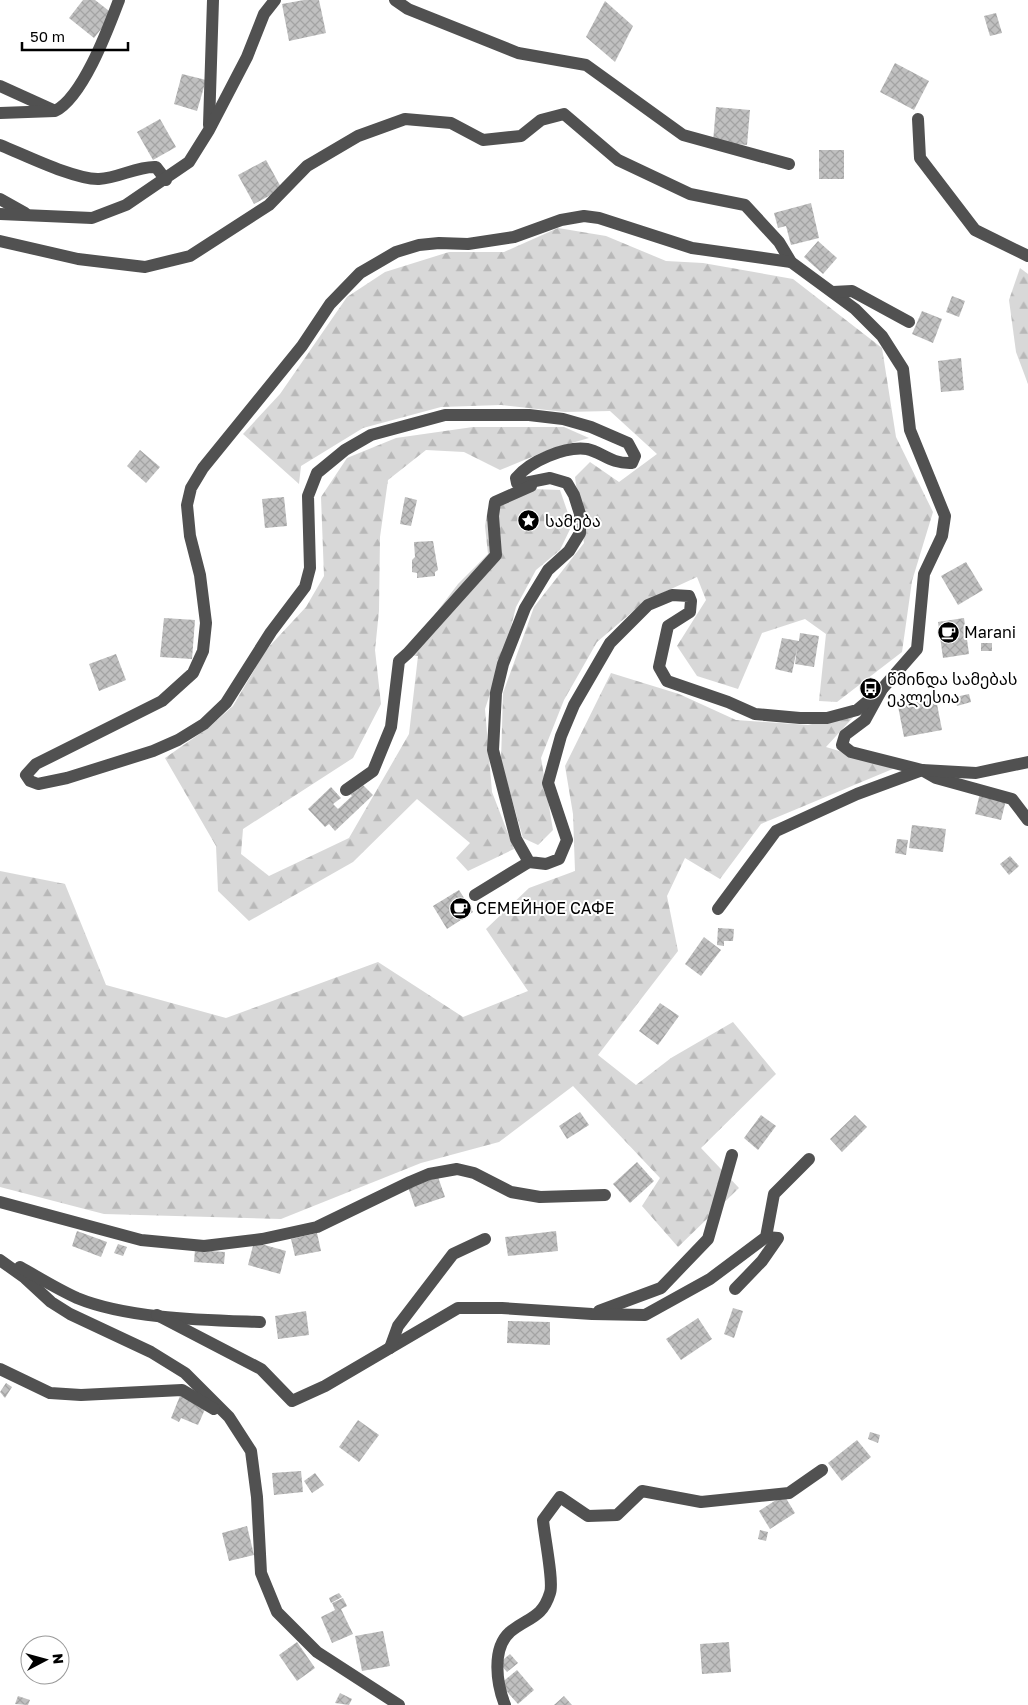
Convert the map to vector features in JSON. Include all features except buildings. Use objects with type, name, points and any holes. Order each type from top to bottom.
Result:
[{"type":"street","points":[[0,113],[55,111],[70,99],[84,79],[119,0]]},
{"type":"street","points":[[208,130],[213,0]]},
{"type":"street","points":[[0,214],[92,218],[126,205],[166,180],[189,162],[247,57],[264,14],[274,0]]},
{"type":"street","points":[[395,0],[408,9],[518,53],[586,65],[683,135],[789,164]]},
{"type":"street","points":[[0,86],[55,111]]},
{"type":"street","points":[[0,241],[78,259],[145,267],[190,256],[269,205],[307,166],[358,136],[405,119],[451,123],[483,140],[512,137],[521,136],[541,120],[564,114],[618,160],[690,194],[745,205],[779,242],[791,262],[856,309],[882,336],[903,369],[910,430],[945,516],[942,536],[924,574],[917,649],[882,689],[857,710],[827,718],[755,714],[728,702],[667,681],[659,667],[668,626],[690,612],[691,601],[689,596],[672,594],[648,605],[610,643],[574,705],[561,736],[548,783],[567,840],[559,859],[546,864],[529,862],[476,895]]},
{"type":"street","points":[[918,119],[920,158],[975,230],[1028,256]]},
{"type":"street","points":[[0,145],[89,179],[109,178],[146,167],[156,167],[166,180]]},
{"type":"street","points":[[0,199],[30,216]]},
{"type":"street","points":[[529,862],[514,829],[493,750],[496,693],[503,664],[525,608],[548,570],[569,551],[580,533],[580,514],[574,495],[567,483],[550,478],[520,484],[516,480],[518,475],[535,464],[562,451],[588,449],[607,460],[623,464],[632,463],[635,456],[628,443],[591,427],[563,419],[529,415],[444,415],[371,435],[345,450],[316,473],[308,496],[310,568],[305,587],[271,632],[226,703],[204,724],[178,740],[153,750],[50,783],[38,784],[30,781],[26,775],[36,764],[162,701],[193,673],[204,651],[206,623],[200,575],[190,536],[188,506],[191,488],[203,468],[302,346],[330,304],[360,273],[396,252],[419,245],[439,243],[468,244],[514,237],[560,220],[584,216],[599,218],[692,248],[791,262]]},
{"type":"street","points":[[832,292],[852,291],[909,322]]},
{"type":"street","points":[[346,790],[373,771],[391,728],[399,660],[408,653],[496,554],[493,516],[495,502],[550,478]]},
{"type":"street","points":[[882,689],[865,720],[844,735],[842,745],[851,752],[922,770],[976,773],[1028,762]]},
{"type":"street","points":[[922,770],[936,778],[1012,799],[1028,820]]},
{"type":"street","points":[[718,909],[776,832],[857,794],[922,770]]},
{"type":"street","points":[[592,1314],[661,1288],[708,1239],[732,1155]]},
{"type":"street","points":[[157,1314],[261,1369],[292,1401],[325,1386],[458,1308],[502,1308],[592,1314],[645,1315],[710,1279],[766,1236],[774,1194],[809,1159]]},
{"type":"street","points":[[0,1202],[141,1240],[204,1246],[262,1239],[317,1227],[429,1174],[457,1169],[474,1173],[511,1192],[540,1197],[605,1195]]},
{"type":"street","points":[[735,1289],[762,1261],[778,1238],[766,1236]]},
{"type":"street","points":[[390,1348],[398,1326],[453,1254],[485,1239]]},
{"type":"street","points":[[0,1256],[78,1298],[117,1309],[212,1320],[260,1322]]},
{"type":"street","points":[[0,1260],[51,1302],[70,1314],[151,1352],[185,1373],[229,1417],[251,1451],[257,1497],[261,1573],[277,1612],[317,1652],[400,1705]]},
{"type":"street","points":[[0,1369],[50,1393],[81,1395],[182,1390],[229,1417]]},
{"type":"street","points":[[505,1705],[499,1691],[497,1658],[509,1633],[540,1614],[551,1592],[543,1520],[560,1497],[588,1516],[617,1515],[642,1491],[701,1502],[789,1494],[822,1470]]},
{"type":"green space","points":[[558,228],[606,236],[666,261],[703,263],[793,279],[882,348],[896,437],[933,512],[912,581],[902,652],[837,702],[819,701],[826,634],[805,619],[762,633],[738,689],[697,676],[677,646],[706,600],[697,577],[645,601],[597,642],[564,700],[541,758],[553,830],[538,845],[523,838],[501,761],[503,693],[534,607],[584,543],[575,477],[590,462],[619,482],[657,454],[610,411],[565,412],[501,405],[441,407],[363,428],[301,466],[299,484],[243,434],[280,394],[347,297],[385,272],[449,252],[504,252]]},
{"type":"green space","points":[[1020,268],[1028,274],[1028,384],[1016,352],[1009,300]]},
{"type":"green space","points":[[473,427],[564,427],[589,438],[551,449],[500,470],[464,452],[426,450],[388,480],[380,537],[379,611],[375,650],[381,704],[353,758],[243,829],[241,854],[269,876],[349,838],[409,734],[418,656],[404,655],[458,584],[488,554],[485,526],[488,508],[533,489],[560,490],[572,525],[560,550],[536,570],[516,607],[507,642],[485,709],[492,792],[514,849],[468,871],[456,858],[470,843],[417,799],[353,862],[249,921],[218,891],[216,846],[165,758],[208,728],[233,706],[266,650],[306,607],[324,576],[321,497],[347,458],[396,438]]},
{"type":"green space","points":[[611,673],[679,694],[736,720],[808,725],[857,713],[826,747],[895,768],[761,824],[720,879],[685,858],[667,896],[678,951],[598,1055],[636,1085],[671,1058],[733,1022],[776,1074],[701,1148],[739,1188],[678,1247],[642,1206],[660,1178],[573,1086],[499,1142],[421,1163],[281,1219],[104,1214],[0,1187],[0,871],[65,884],[106,985],[226,1018],[378,962],[463,1017],[528,991],[486,929],[529,888],[575,871],[573,814],[565,766]]},
{"type":"place","name":"სამება","points":[[529,521]]},
{"type":"place","name":"Marani","points":[[948,632]]},
{"type":"place","name":"წმინდა სამებას ეკლესია","points":[[871,688]]},
{"type":"place","name":"СЕМЕЙНОЕ САФЕ","points":[[460,908]]}]
